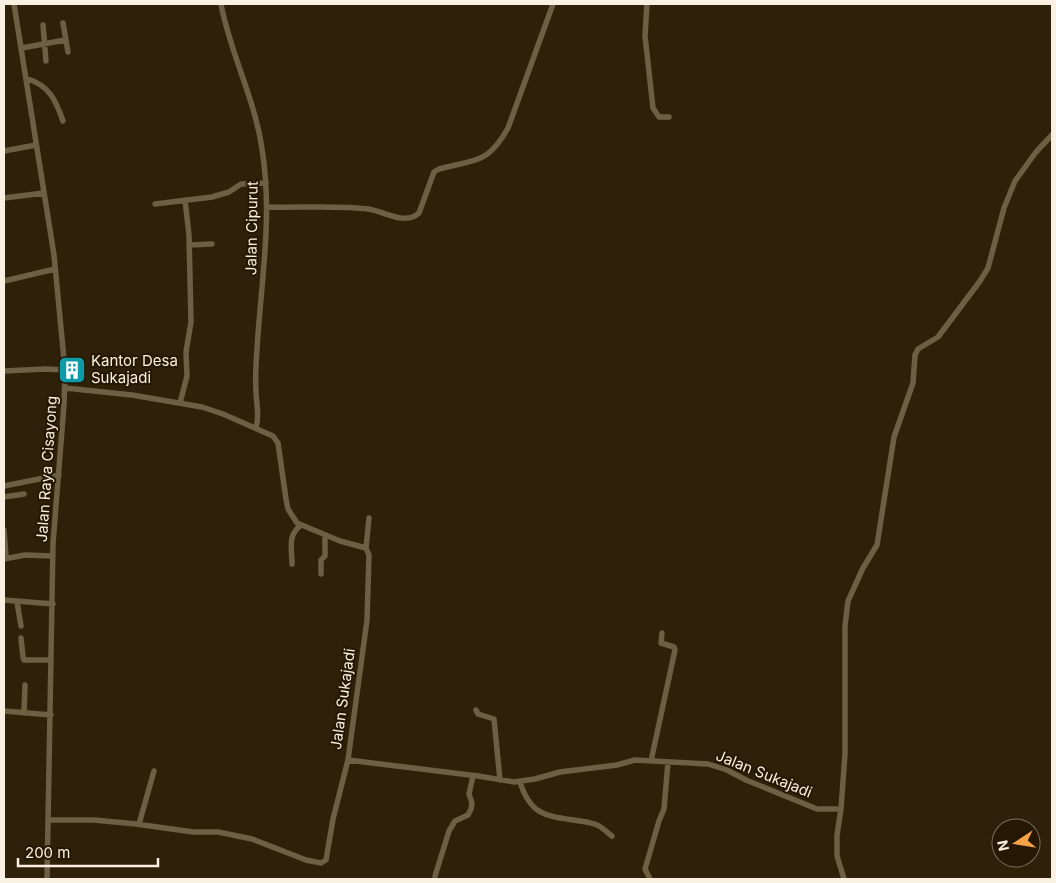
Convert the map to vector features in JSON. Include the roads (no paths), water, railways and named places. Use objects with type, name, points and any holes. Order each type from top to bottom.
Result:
[{"type":"street","name":"Jalan Raya Cisayong","points":[[14,4],[55,269],[65,370],[53,556],[47,879]]},
{"type":"street","name":"Jalan Cipurut","points":[[221,4],[256,123],[262,148],[266,183],[267,207],[264,274],[256,364],[258,409],[256,428]]},
{"type":"street","points":[[267,207],[369,209],[406,219],[413,218],[421,209],[434,172],[439,169],[483,158],[499,144],[508,128],[553,4]]},
{"type":"street","points":[[647,4],[645,36],[653,108],[659,117],[669,117]]},
{"type":"street","points":[[63,23],[68,52]]},
{"type":"street","points":[[43,25],[43,44],[46,61]]},
{"type":"street","points":[[22,48],[65,40]]},
{"type":"street","points":[[26,78],[37,82],[48,91],[56,101],[63,121]]},
{"type":"street","points":[[844,879],[837,856],[837,835],[841,809],[846,709],[845,626],[848,602],[863,568],[877,545],[894,437],[913,383],[915,355],[918,349],[938,337],[980,281],[988,268],[1004,208],[1015,181],[1036,152],[1052,135]]},
{"type":"street","points":[[4,151],[36,145]]},
{"type":"street","points":[[155,204],[212,197],[229,192],[241,184],[266,183]]},
{"type":"street","points":[[4,198],[44,193]]},
{"type":"street","points":[[180,403],[187,376],[186,352],[191,322],[189,245],[185,200]]},
{"type":"street","points":[[189,245],[212,244]]},
{"type":"street","points":[[4,281],[55,269]]},
{"type":"street","points":[[4,371],[45,368],[65,370]]},
{"type":"street","points":[[65,388],[132,396],[209,409],[273,436],[278,443],[288,509],[297,522],[325,535],[366,548]]},
{"type":"street","points":[[4,486],[59,476]]},
{"type":"street","points":[[4,497],[24,494]]},
{"type":"street","name":"Jalan Sukajadi","points":[[369,518],[366,548],[369,555],[367,620],[348,760],[514,782],[535,779],[560,772],[617,766],[635,760],[708,764],[727,770],[746,780],[817,809],[841,809]]},
{"type":"street","points":[[292,564],[292,533],[301,525]]},
{"type":"street","points":[[4,530],[5,558],[25,555],[53,556]]},
{"type":"street","points":[[321,574],[321,560],[325,556],[325,535]]},
{"type":"street","points":[[4,600],[53,604]]},
{"type":"street","points":[[17,602],[21,626]]},
{"type":"street","points":[[651,761],[675,650],[674,647],[661,643],[662,633]]},
{"type":"street","points":[[21,638],[22,657],[24,660],[52,660]]},
{"type":"street","points":[[24,713],[26,685]]},
{"type":"street","points":[[476,710],[478,714],[494,719],[500,780]]},
{"type":"street","points":[[4,711],[51,715]]},
{"type":"street","points":[[48,820],[94,820],[193,832],[218,832],[252,839],[306,860],[323,863],[326,857],[333,819],[348,760]]},
{"type":"street","points":[[650,879],[645,869],[658,821],[664,809],[668,762]]},
{"type":"street","points":[[139,824],[154,770]]},
{"type":"street","points":[[436,876],[449,831],[455,821],[468,815],[471,809],[472,803],[469,794],[472,776]]},
{"type":"street","points":[[520,782],[524,794],[537,811],[547,816],[589,822],[599,826],[612,836]]},
{"type":"place","name":"Kantor Desa Sukajadi","points":[[72,370]]}]
